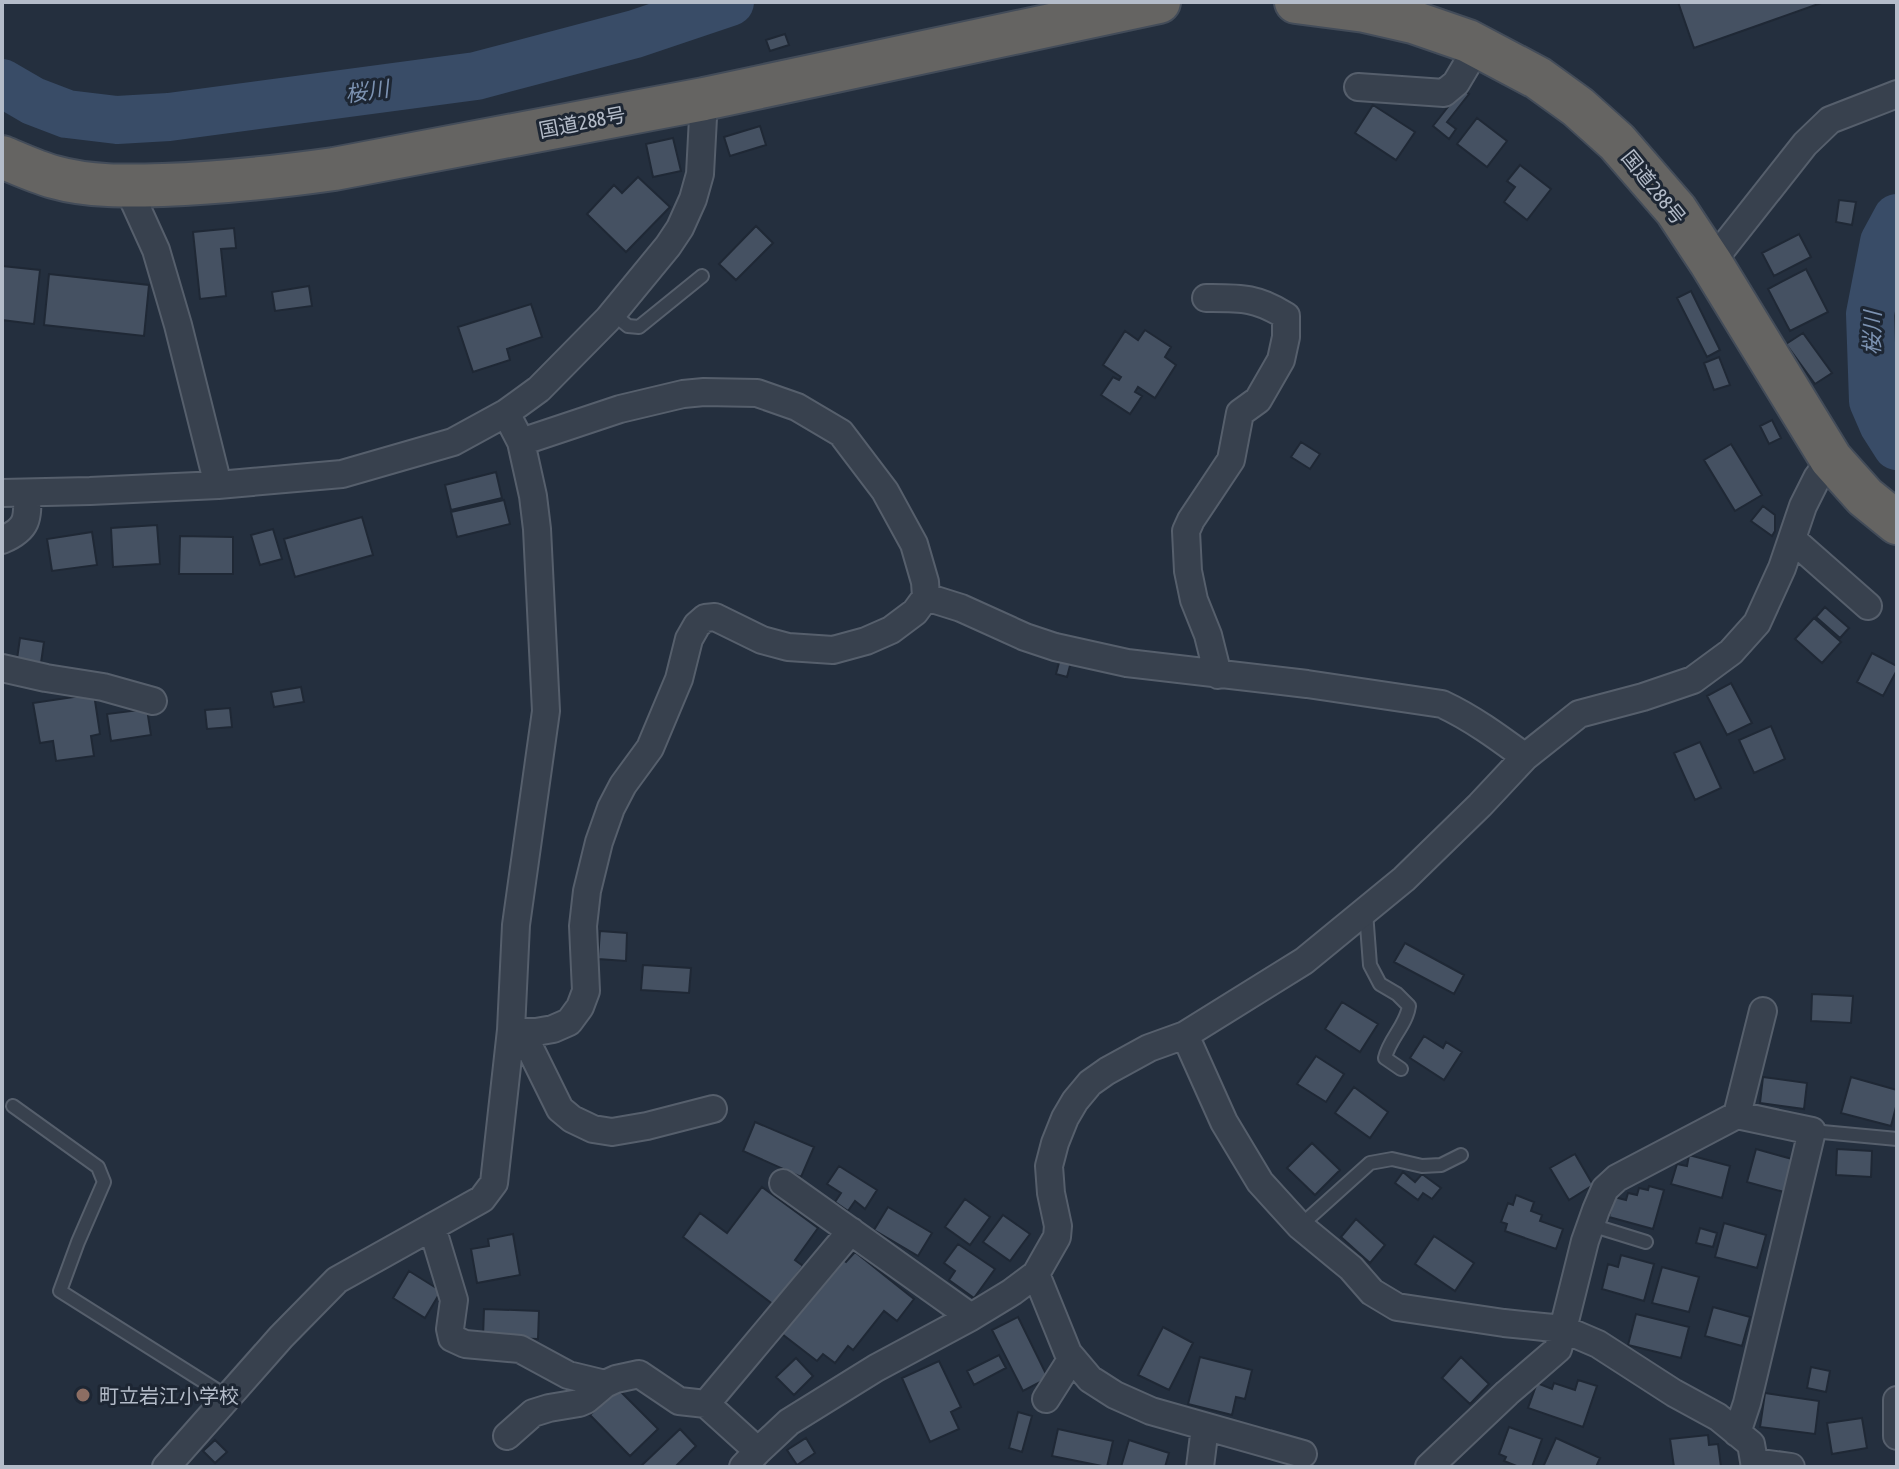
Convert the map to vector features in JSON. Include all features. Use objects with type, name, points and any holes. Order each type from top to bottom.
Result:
[{"type":"highway","name":"国道288号","points":[[2,157],[55,177],[92,184],[127,186],[273,178],[704,99],[1159,2]]},
{"type":"highway","name":"国道288号","points":[[1296,2],[1365,11],[1413,22],[1478,46],[1548,85],[1578,107],[1617,142],[1676,210],[1831,459],[1865,497],[1897,523]]},
{"type":"street","points":[[1358,87],[1444,93],[1456,83],[1478,46]]},
{"type":"street","points":[[1711,263],[1805,144],[1830,120],[1895,94]]},
{"type":"street","points":[[2,540],[21,530],[28,517],[14,493],[218,485],[342,474],[453,442],[506,413],[539,389],[612,313],[680,228],[700,174],[704,99]]},
{"type":"street","points":[[127,186],[156,250],[218,485]]},
{"type":"street","points":[[1206,298],[1244,298],[1267,304],[1286,316],[1281,360],[1258,400],[1240,413],[1231,460],[1186,531],[1188,571],[1194,600],[1208,635],[1218,675]]},
{"type":"street","points":[[516,1031],[553,1029],[569,1022],[580,1007],[586,991],[583,926],[587,891],[599,842],[623,785],[650,748],[679,679],[689,639],[697,625],[705,618],[715,617],[762,640],[788,647],[833,650],[891,630],[905,622],[926,597],[914,544],[885,491],[841,433],[797,407],[757,393],[683,394],[620,409],[521,442]]},
{"type":"street","points":[[166,1467],[281,1337],[337,1280],[482,1199],[494,1183],[516,1031],[516,925],[546,711],[533,496],[521,442],[506,413]]},
{"type":"street","points":[[507,1436],[533,1413],[579,1403],[605,1384],[639,1374],[673,1399],[706,1404],[750,1459],[789,1422],[876,1368],[1012,1292],[1036,1274],[1057,1237],[1049,1166],[1065,1118],[1090,1083],[1149,1048],[1185,1035],[1304,961],[1404,879],[1525,757],[1579,714],[1693,680],[1731,652],[1757,623],[1810,492],[1831,459]]},
{"type":"street","points":[[1792,539],[1868,606]]},
{"type":"street","points":[[926,597],[1055,647],[1127,663],[1307,684],[1442,704],[1462,713],[1525,757]]},
{"type":"street","points":[[2,668],[103,687],[153,701]]},
{"type":"street","points":[[1737,1115],[1763,1011]]},
{"type":"street","points":[[516,1031],[560,1109],[593,1129],[612,1132],[713,1109]]},
{"type":"street","points":[[1185,1035],[1224,1122],[1260,1182],[1300,1226],[1351,1268],[1372,1292],[1397,1307],[1563,1329],[1598,1344],[1718,1417],[1751,1444],[1754,1464],[1791,1467]]},
{"type":"street","points":[[1429,1467],[1558,1349],[1591,1225],[1605,1189],[1617,1178],[1737,1115],[1812,1131],[1747,1403],[1737,1433]]},
{"type":"street","points":[[783,1183],[971,1317]]},
{"type":"street","points":[[432,1227],[454,1300],[450,1329],[452,1338],[465,1344],[520,1349],[568,1375],[605,1384]]},
{"type":"street","points":[[706,1404],[851,1231]]},
{"type":"street","points":[[1036,1274],[1068,1353],[1090,1379],[1115,1395],[1151,1411],[1303,1454]]},
{"type":"street","points":[[1046,1399],[1072,1358]]},
{"type":"street","points":[[1897,1400],[1897,1436]]},
{"type":"street","points":[[1200,1467],[1205,1427]]},
{"type":"lane","points":[[612,313],[628,326],[639,327],[702,276]]},
{"type":"lane","points":[[1366,912],[1370,965],[1380,984],[1409,1006],[1408,1016],[1385,1058],[1401,1069]]},
{"type":"lane","points":[[13,1106],[98,1167],[104,1182],[60,1291],[228,1397]]},
{"type":"lane","points":[[1812,1131],[1897,1139]]},
{"type":"lane","points":[[1300,1226],[1370,1163],[1392,1159],[1422,1166],[1441,1165],[1461,1155]]},
{"type":"lane","points":[[1591,1225],[1646,1242]]},
{"type":"building","points":[[1678,2],[1824,2],[1694,48]]},
{"type":"building","points":[[785,34],[789,45],[770,51],[766,40]]},
{"type":"building","points":[[1462,89],[1469,94],[1447,122],[1456,129],[1449,139],[1433,126]]},
{"type":"building","points":[[1373,105],[1415,132],[1396,160],[1355,133]]},
{"type":"building","points":[[1477,118],[1507,141],[1487,167],[1457,144]]},
{"type":"building","points":[[760,126],[766,145],[730,156],[724,137]]},
{"type":"building","points":[[673,138],[681,171],[653,177],[646,144]]},
{"type":"building","points":[[1520,165],[1551,189],[1527,220],[1504,202],[1515,187],[1507,181]]},
{"type":"building","points":[[638,177],[670,207],[626,252],[587,214],[614,185],[622,193]]},
{"type":"building","points":[[1839,200],[1856,202],[1852,225],[1836,222]]},
{"type":"building","points":[[756,226],[773,243],[736,280],[719,264]]},
{"type":"building","points":[[234,228],[236,248],[221,249],[226,296],[200,299],[193,232]]},
{"type":"building","points":[[1799,234],[1811,257],[1774,276],[1762,253]]},
{"type":"building","points":[[2,266],[40,270],[34,324],[2,320]]},
{"type":"building","points":[[1806,269],[1828,312],[1790,331],[1768,289]]},
{"type":"building","points":[[49,274],[149,285],[144,336],[44,325]]},
{"type":"building","points":[[309,286],[312,306],[275,311],[272,292]]},
{"type":"building","points":[[1691,291],[1720,350],[1707,357],[1677,298]]},
{"type":"building","points":[[531,304],[542,337],[507,349],[510,360],[473,372],[458,327]]},
{"type":"building","points":[[1145,330],[1171,347],[1165,357],[1176,365],[1155,398],[1138,387],[1135,392],[1142,396],[1130,414],[1101,395],[1113,377],[1119,380],[1121,377],[1103,365],[1125,331],[1138,340]]},
{"type":"building","points":[[1803,333],[1832,373],[1815,384],[1786,344]]},
{"type":"building","points":[[1719,357],[1730,385],[1714,390],[1704,363]]},
{"type":"building","points":[[1772,420],[1781,438],[1769,444],[1760,426]]},
{"type":"building","points":[[1301,442],[1320,454],[1310,469],[1291,457]]},
{"type":"building","points":[[1731,444],[1762,495],[1735,511],[1704,460]]},
{"type":"building","points":[[496,472],[502,498],[451,510],[445,485]]},
{"type":"building","points":[[504,500],[510,524],[457,537],[451,512]]},
{"type":"building","points":[[1763,506],[1775,515],[1772,536],[1751,521]]},
{"type":"building","points":[[362,517],[373,555],[295,577],[284,539]]},
{"type":"building","points":[[157,525],[160,564],[113,567],[111,528]]},
{"type":"building","points":[[273,529],[282,559],[260,565],[251,535]]},
{"type":"building","points":[[92,532],[97,565],[52,571],[47,539]]},
{"type":"building","points":[[180,536],[233,537],[233,574],[179,574]]},
{"type":"building","points":[[1825,607],[1849,628],[1840,638],[1816,617]]},
{"type":"building","points":[[1814,618],[1841,642],[1822,663],[1795,639]]},
{"type":"building","points":[[20,638],[44,642],[41,663],[17,659]]},
{"type":"building","points":[[1872,653],[1897,666],[1883,696],[1857,682]]},
{"type":"building","points":[[1061,655],[1072,658],[1067,677],[1056,674]]},
{"type":"building","points":[[1731,683],[1752,723],[1727,735],[1707,696]]},
{"type":"building","points":[[301,687],[304,702],[274,707],[271,692]]},
{"type":"building","points":[[94,694],[100,734],[91,736],[94,756],[56,761],[53,741],[40,743],[33,703]]},
{"type":"building","points":[[230,708],[232,727],[207,729],[205,710]]},
{"type":"building","points":[[147,709],[151,735],[111,741],[107,714]]},
{"type":"building","points":[[1771,726],[1785,759],[1754,773],[1739,740]]},
{"type":"building","points":[[1700,742],[1721,788],[1695,800],[1674,753]]},
{"type":"building","points":[[600,931],[627,933],[626,961],[598,959]]},
{"type":"building","points":[[1405,943],[1464,975],[1454,994],[1394,962]]},
{"type":"building","points":[[643,965],[691,968],[689,993],[641,990]]},
{"type":"building","points":[[1812,994],[1853,996],[1851,1023],[1811,1021]]},
{"type":"building","points":[[1342,1002],[1378,1024],[1360,1052],[1325,1029]]},
{"type":"building","points":[[1424,1036],[1443,1048],[1446,1042],[1462,1052],[1444,1080],[1410,1058]]},
{"type":"building","points":[[1316,1056],[1344,1074],[1326,1102],[1297,1084]]},
{"type":"building","points":[[1763,1077],[1807,1083],[1804,1109],[1760,1103]]},
{"type":"building","points":[[1851,1077],[1897,1090],[1891,1126],[1841,1113]]},
{"type":"building","points":[[1354,1087],[1388,1112],[1370,1138],[1335,1113]]},
{"type":"building","points":[[755,1122],[814,1147],[801,1177],[743,1151]]},
{"type":"building","points":[[1312,1143],[1340,1170],[1315,1195],[1287,1168]]},
{"type":"building","points":[[1756,1149],[1792,1159],[1784,1192],[1747,1182]]},
{"type":"building","points":[[1837,1149],[1872,1151],[1871,1177],[1836,1175]]},
{"type":"building","points":[[1575,1154],[1593,1185],[1569,1200],[1550,1168]]},
{"type":"building","points":[[1689,1155],[1730,1166],[1722,1198],[1671,1184],[1677,1164],[1687,1166]]},
{"type":"building","points":[[839,1166],[877,1190],[865,1209],[855,1201],[848,1211],[835,1202],[841,1193],[827,1184]]},
{"type":"building","points":[[1403,1172],[1415,1182],[1422,1174],[1441,1188],[1432,1199],[1423,1193],[1418,1200],[1395,1183]]},
{"type":"building","points":[[1649,1186],[1664,1190],[1653,1229],[1609,1217],[1614,1197],[1626,1200],[1628,1193],[1637,1195],[1639,1188],[1648,1190]]},
{"type":"building","points":[[762,1187],[818,1228],[795,1260],[803,1266],[774,1305],[683,1237],[700,1213],[727,1233]]},
{"type":"building","points":[[1516,1195],[1534,1202],[1531,1211],[1542,1215],[1540,1221],[1563,1229],[1556,1249],[1505,1231],[1507,1224],[1501,1222],[1508,1203],[1513,1205]]},
{"type":"building","points":[[965,1199],[990,1217],[970,1245],[945,1227]]},
{"type":"building","points":[[888,1207],[932,1233],[918,1256],[874,1230]]},
{"type":"building","points":[[1003,1215],[1030,1234],[1010,1261],[983,1242]]},
{"type":"building","points":[[1356,1219],[1385,1245],[1370,1263],[1341,1237]]},
{"type":"building","points":[[1724,1223],[1766,1235],[1757,1268],[1715,1257]]},
{"type":"building","points":[[1700,1228],[1717,1233],[1713,1247],[1696,1243]]},
{"type":"building","points":[[513,1234],[520,1275],[477,1283],[471,1249],[489,1246],[488,1239]]},
{"type":"building","points":[[1434,1236],[1474,1263],[1455,1291],[1415,1264]]},
{"type":"building","points":[[958,1244],[995,1269],[974,1298],[949,1280],[955,1271],[944,1263]]},
{"type":"building","points":[[855,1252],[914,1299],[897,1321],[884,1311],[853,1350],[848,1346],[835,1363],[823,1354],[817,1361],[782,1334],[842,1259],[846,1262]]},
{"type":"building","points":[[1621,1255],[1654,1264],[1644,1301],[1602,1289],[1608,1264],[1618,1267]]},
{"type":"building","points":[[1662,1267],[1699,1277],[1689,1312],[1652,1303]]},
{"type":"building","points":[[409,1271],[441,1291],[425,1318],[393,1298]]},
{"type":"building","points":[[1713,1307],[1750,1317],[1742,1346],[1705,1336]]},
{"type":"building","points":[[484,1309],[539,1311],[538,1339],[483,1337]]},
{"type":"building","points":[[1636,1314],[1689,1327],[1681,1358],[1628,1345]]},
{"type":"building","points":[[1018,1317],[1048,1378],[1023,1391],[992,1330]]},
{"type":"building","points":[[1163,1327],[1193,1343],[1169,1390],[1138,1375]]},
{"type":"building","points":[[999,1355],[1006,1368],[974,1385],[967,1371]]},
{"type":"building","points":[[1200,1357],[1252,1370],[1245,1399],[1236,1397],[1232,1415],[1188,1404]]},
{"type":"building","points":[[1461,1357],[1489,1384],[1470,1404],[1442,1378]]},
{"type":"building","points":[[796,1358],[813,1376],[794,1395],[776,1377]]},
{"type":"building","points":[[939,1361],[961,1407],[951,1412],[959,1429],[930,1442],[902,1378]]},
{"type":"building","points":[[1811,1367],[1830,1371],[1826,1392],[1807,1388]]},
{"type":"building","points":[[1578,1380],[1597,1386],[1583,1427],[1528,1408],[1537,1383],[1552,1389],[1554,1383],[1575,1390]]},
{"type":"building","points":[[617,1388],[658,1429],[630,1456],[590,1415]]},
{"type":"building","points":[[1765,1393],[1819,1401],[1815,1434],[1760,1427]]},
{"type":"building","points":[[1018,1412],[1032,1416],[1022,1452],[1009,1448]]},
{"type":"building","points":[[1862,1418],[1867,1448],[1832,1454],[1827,1423]]},
{"type":"building","points":[[1509,1427],[1542,1439],[1532,1467],[1519,1467],[1504,1461],[1506,1457],[1499,1454]]},
{"type":"building","points":[[680,1429],[696,1446],[675,1467],[640,1467]]},
{"type":"building","points":[[1058,1429],[1113,1441],[1107,1467],[1052,1456]]},
{"type":"building","points":[[1708,1435],[1709,1445],[1718,1444],[1721,1467],[1674,1467],[1670,1439]]},
{"type":"building","points":[[806,1438],[815,1453],[797,1465],[787,1450]]},
{"type":"building","points":[[1556,1438],[1600,1458],[1596,1467],[1543,1467]]},
{"type":"building","points":[[215,1440],[227,1452],[215,1463],[203,1451]]},
{"type":"building","points":[[1129,1440],[1169,1453],[1165,1467],[1121,1467]]},
{"type":"waterway","name":"桜川","points":[[2,83],[33,101],[67,114],[117,120],[169,117],[476,76],[635,34],[730,2]]},
{"type":"waterway","name":"桜川","points":[[1897,218],[1884,242],[1870,314],[1873,401],[1897,446]]},
{"type":"place","name":"町立岩江小学校","points":[[83,1395]]}]
